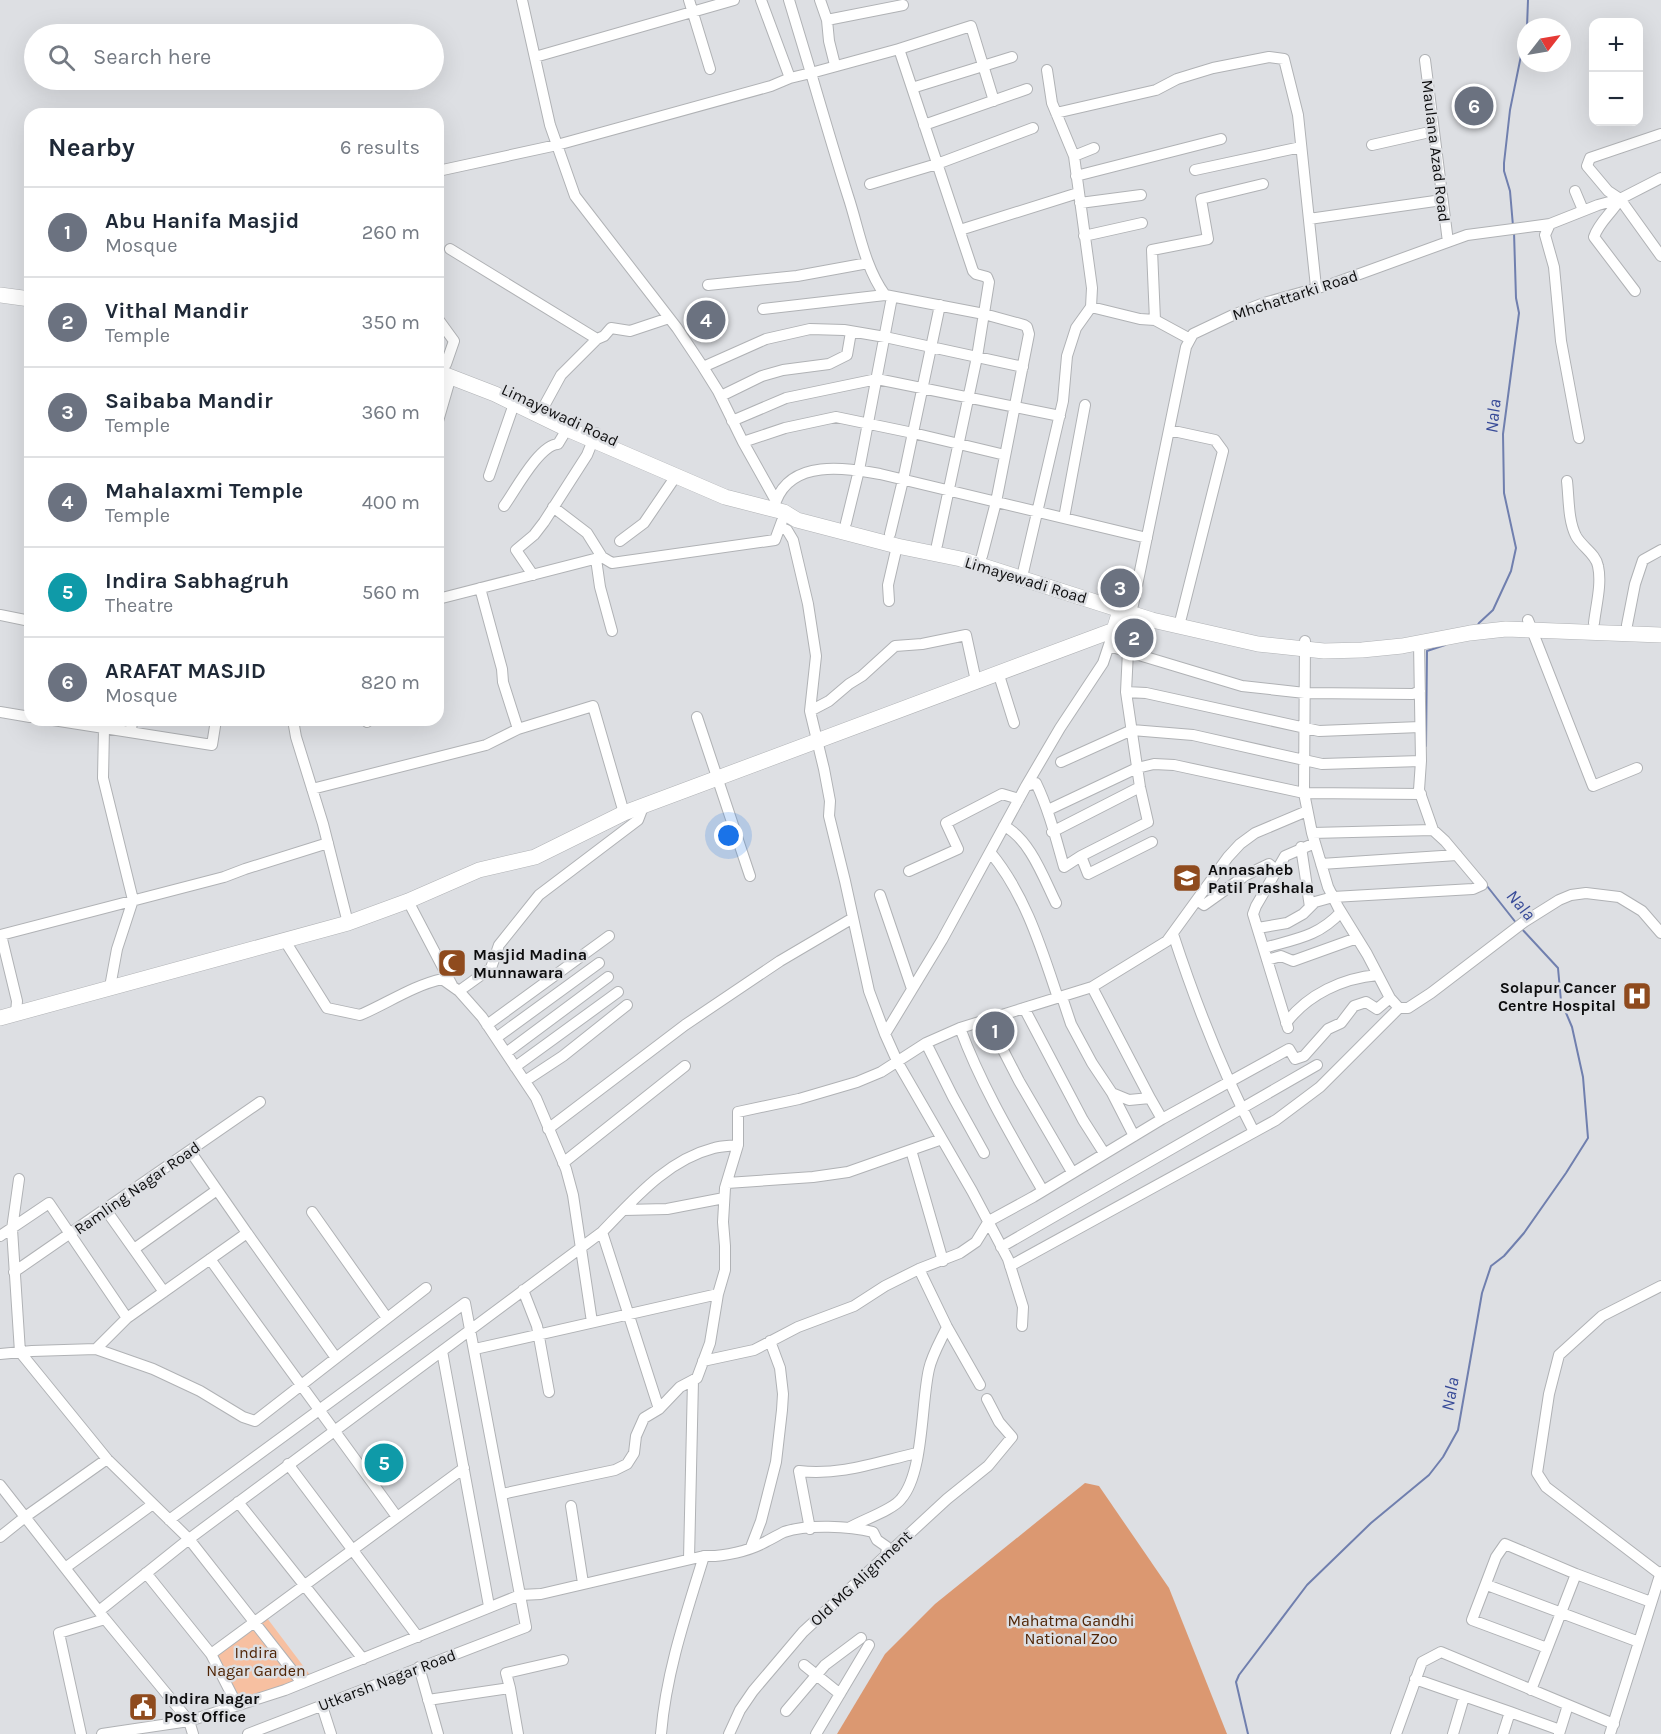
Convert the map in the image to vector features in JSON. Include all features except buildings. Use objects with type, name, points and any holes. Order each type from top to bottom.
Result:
[{"type":"street","points":[[522,0],[550,124],[575,196],[669,318],[703,367],[721,396],[793,540],[816,656],[810,711],[819,742],[830,801],[829,816],[869,991],[898,1063],[989,1221],[1010,1266],[1023,1307],[1022,1326]]},
{"type":"street","points":[[689,0],[710,69]]},
{"type":"street","points":[[535,57],[734,0]]},
{"type":"street","points":[[761,0],[790,78]]},
{"type":"street","points":[[789,0],[836,163],[868,263],[877,283],[889,296],[885,337],[859,471],[846,523]]},
{"type":"street","points":[[820,0],[827,20],[829,41],[836,65]]},
{"type":"street","points":[[827,20],[903,4]]},
{"type":"street","points":[[444,170],[557,145],[771,86],[836,65],[899,50],[971,26],[994,101]]},
{"type":"street","points":[[899,50],[975,273],[989,280],[969,398],[937,545]]},
{"type":"street","points":[[912,88],[1012,57]]},
{"type":"street","points":[[1056,113],[1156,90],[1178,79],[1213,68],[1269,57],[1284,59],[1298,116],[1316,288]]},
{"type":"street","name":"Maulana Azad Road","points":[[1425,60],[1448,242]]},
{"type":"street","points":[[1023,573],[1064,401],[1067,356],[1076,328],[1091,307],[1092,288],[1074,156],[1056,113],[1047,70]]},
{"type":"street","points":[[924,125],[1027,89]]},
{"type":"street","points":[[870,184],[937,164],[1034,128]]},
{"type":"street","points":[[1372,145],[1434,131]]},
{"type":"street","points":[[1661,135],[1590,158],[1587,162],[1587,166],[1608,191],[1620,199],[1661,256]]},
{"type":"street","points":[[1076,176],[1221,139]]},
{"type":"street","points":[[1195,170],[1301,147]]},
{"type":"street","points":[[1074,156],[1094,148]]},
{"type":"street","name":"Mhchattarki Road","points":[[1190,339],[1193,334],[1264,303],[1316,288],[1467,235],[1550,224],[1659,183]]},
{"type":"street","points":[[1155,320],[1152,250],[1208,239],[1202,199],[1263,184]]},
{"type":"street","points":[[1575,191],[1583,210]]},
{"type":"street","points":[[960,230],[1079,198],[1141,195]]},
{"type":"street","points":[[1620,199],[1613,210],[1597,226],[1594,237],[1635,291]]},
{"type":"street","points":[[1309,219],[1442,200]]},
{"type":"street","points":[[1084,236],[1142,224]]},
{"type":"street","points":[[1550,224],[1545,235],[1554,267],[1561,341],[1579,438]]},
{"type":"street","points":[[450,249],[597,339]]},
{"type":"street","points":[[708,285],[796,276],[868,263]]},
{"type":"street","points":[[0,295],[24,298]]},
{"type":"street","points":[[763,309],[889,296],[984,314],[1026,327],[1029,334],[1023,368],[996,502],[982,556]]},
{"type":"street","points":[[0,304],[24,307]]},
{"type":"street","points":[[889,601],[888,585],[893,540],[903,480],[940,305]]},
{"type":"street","points":[[885,1034],[942,940],[1060,728],[1103,663],[1147,538],[1186,347],[1190,339],[1155,320],[1140,319],[1091,307]]},
{"type":"street","points":[[543,408],[561,375],[611,328],[630,331],[669,318]]},
{"type":"street","points":[[444,327],[454,341],[444,366]]},
{"type":"street","points":[[703,367],[766,339],[810,329],[885,337],[1023,368]]},
{"type":"street","points":[[721,396],[762,376],[783,370],[829,364],[847,355],[851,332]]},
{"type":"street","name":"Limayewadi Road","points":[[444,369],[567,429],[595,437],[727,490],[746,501]]},
{"type":"street","name":"Limayewadi Road","points":[[444,369],[486,380],[595,437],[725,497],[746,501],[797,520],[893,540],[937,545],[982,556],[1023,573],[1125,605],[1305,645]]},
{"type":"street","points":[[732,421],[786,398],[877,379],[1060,416]]},
{"type":"street","points":[[489,476],[514,404]]},
{"type":"street","points":[[1064,518],[1085,405]]},
{"type":"street","points":[[743,441],[785,428],[836,417],[1005,455]]},
{"type":"street","points":[[504,506],[529,467],[552,444],[558,444],[567,429]]},
{"type":"street","points":[[1169,430],[1215,440],[1222,451],[1181,618]]},
{"type":"street","points":[[533,575],[516,550],[534,536],[576,473],[595,437]]},
{"type":"street","points":[[444,597],[599,558],[612,563],[775,540],[780,491],[788,483],[821,468],[843,468],[903,480],[1147,538]]},
{"type":"street","points":[[620,541],[644,523],[676,476]]},
{"type":"street","points":[[1566,481],[1572,528],[1578,540],[1588,549],[1598,565],[1594,623]]},
{"type":"street","points":[[553,507],[587,533],[599,558],[612,631]]},
{"type":"street","name":"Limayewadi Road","points":[[778,512],[798,511],[846,523],[961,560],[1023,573]]},
{"type":"street","points":[[1627,625],[1642,561],[1661,550]]},
{"type":"street","points":[[480,588],[502,669],[503,682],[518,729]]},
{"type":"street","name":"Limayewadi Road","points":[[1125,605],[1152,620],[1223,637],[1258,644],[1305,645]]},
{"type":"street","points":[[0,615],[24,620]]},
{"type":"street","points":[[1305,645],[1372,641],[1469,628],[1530,624],[1594,623],[1661,627]]},
{"type":"street","points":[[1530,624],[1661,635]]},
{"type":"street","points":[[1530,624],[1593,786],[1638,768]]},
{"type":"street","points":[[1305,645],[1353,650],[1419,643],[1469,628]]},
{"type":"street","points":[[0,1018],[348,923],[408,901],[479,870],[535,857],[624,813],[1114,630]]},
{"type":"street","points":[[810,711],[829,701],[862,676],[895,646],[922,644],[966,635],[976,681]]},
{"type":"street","points":[[1258,928],[1287,923],[1303,914],[1315,902],[1333,897],[1473,890],[1482,885],[1433,830],[1419,790],[1421,761],[1419,643]]},
{"type":"street","points":[[1305,645],[1304,793],[1307,811],[1321,864],[1333,897],[1390,998],[1399,1008]]},
{"type":"street","points":[[1109,646],[1242,686],[1305,693],[1413,694],[1420,691]]},
{"type":"street","points":[[1026,786],[1036,783],[1048,810],[1052,832],[1064,867],[1148,822],[1140,787],[1126,692],[1128,651]]},
{"type":"street","points":[[998,672],[1014,723]]},
{"type":"street","points":[[1126,692],[1146,693],[1318,731],[1420,727]]},
{"type":"street","points":[[312,789],[486,745],[518,729],[593,706],[624,813]]},
{"type":"street","points":[[0,712],[24,716]]},
{"type":"street","points":[[697,717],[750,876]]},
{"type":"street","points":[[98,726],[212,745],[215,726]]},
{"type":"street","points":[[130,732],[131,726]]},
{"type":"street","points":[[294,726],[328,843],[348,923]]},
{"type":"street","points":[[104,728],[103,778],[133,900],[117,949],[110,987]]},
{"type":"street","points":[[1061,762],[1132,730],[1193,735],[1322,764],[1421,761]]},
{"type":"street","points":[[1048,810],[1137,768],[1154,764],[1174,765],[1304,793],[1421,794]]},
{"type":"street","points":[[1052,832],[1140,787]]},
{"type":"street","points":[[909,871],[958,849],[946,823],[1002,794],[1019,799]]},
{"type":"street","points":[[457,989],[490,968],[499,945],[539,896],[638,820],[643,807]]},
{"type":"street","points":[[502,1494],[615,1470],[627,1464],[634,1454],[636,1436],[644,1418],[658,1409],[680,1387],[697,1378],[710,1343],[718,1294],[725,1270],[724,1198],[738,1145],[738,1112],[799,1099],[857,1082],[898,1063],[926,1043],[960,1028],[1092,987],[1167,941],[1240,844],[1255,833],[1307,811]]},
{"type":"street","points":[[1004,826],[1013,831],[1034,860],[1047,881],[1056,903]]},
{"type":"street","points":[[1378,975],[1357,977],[1335,985],[1302,1005],[1287,1025],[1253,914],[1256,906],[1285,856],[1314,838],[1433,830]]},
{"type":"street","points":[[1081,856],[1088,874],[1152,842]]},
{"type":"street","points":[[16,1013],[17,1001],[5,965],[0,933],[224,877],[244,868],[328,843]]},
{"type":"street","points":[[1301,848],[1310,907]]},
{"type":"street","points":[[990,852],[1006,872],[1032,923],[1071,1024],[1112,1093],[1134,1136]]},
{"type":"street","points":[[1321,864],[1457,855]]},
{"type":"street","points":[[1197,900],[1204,905],[1246,875],[1269,864],[1276,870]]},
{"type":"street","points":[[1010,1266],[1254,1132],[1297,1105],[1320,1087],[1399,1008],[1408,1008],[1431,993],[1524,922],[1559,900],[1571,895],[1586,893],[1619,897],[1642,911],[1661,933]]},
{"type":"street","points":[[880,895],[912,989]]},
{"type":"street","points":[[408,901],[457,989],[487,1025],[536,1098],[563,1163],[573,1196],[592,1322]]},
{"type":"street","points":[[1263,948],[1314,933],[1327,926],[1341,912]]},
{"type":"street","points":[[548,1129],[685,1025],[780,961],[853,918]]},
{"type":"street","points":[[1173,934],[1230,1083],[1254,1132]]},
{"type":"street","points":[[487,1025],[609,936]]},
{"type":"street","points":[[1267,960],[1281,956],[1293,961],[1357,938]]},
{"type":"street","points":[[285,941],[327,1008],[360,1015],[426,982],[442,979],[457,989]]},
{"type":"street","points":[[496,1038],[599,963]]},
{"type":"street","points":[[506,1053],[608,977]]},
{"type":"street","points":[[1092,987],[1161,1119]]},
{"type":"street","points":[[515,1067],[618,992]]},
{"type":"street","points":[[703,1360],[754,1350],[798,1327],[854,1306],[885,1286],[960,1253],[976,1242],[989,1221],[1161,1119],[1289,1049],[1295,1059],[1304,1056],[1328,1029],[1341,1023],[1354,1006],[1366,1002],[1377,1009],[1390,998]]},
{"type":"street","points":[[525,1081],[562,1056],[627,1005]]},
{"type":"street","points":[[1024,1008],[1083,1120],[1104,1153]]},
{"type":"street","points":[[960,1028],[974,1066],[1043,1191]]},
{"type":"street","points":[[926,1043],[952,1097],[984,1153]]},
{"type":"street","points":[[1002,1048],[1018,1081],[1072,1172]]},
{"type":"street","points":[[1001,1247],[1317,1065]]},
{"type":"street","points":[[563,1163],[685,1066]]},
{"type":"street","points":[[1112,1093],[1129,1100],[1150,1098]]},
{"type":"street","name":"Ramling Nagar Road","points":[[14,1272],[260,1102]]},
{"type":"street","points":[[727,1183],[813,1177],[848,1172],[942,1138]]},
{"type":"street","points":[[81,1734],[59,1633],[102,1615],[146,1573],[237,1502],[602,1232],[641,1192],[674,1165],[714,1148],[738,1145]]},
{"type":"street","points":[[911,1150],[943,1261]]},
{"type":"street","points":[[189,1151],[336,1358]]},
{"type":"street","points":[[19,1179],[12,1229],[20,1352],[107,1459],[189,1539],[302,1683]]},
{"type":"street","points":[[134,1249],[217,1190]]},
{"type":"street","points":[[624,1209],[667,1209],[724,1198]]},
{"type":"street","points":[[0,1236],[49,1203],[127,1318]]},
{"type":"street","points":[[106,1210],[164,1292]]},
{"type":"street","points":[[312,1212],[387,1318]]},
{"type":"street","points":[[602,1232],[630,1314],[658,1409]]},
{"type":"street","points":[[96,1349],[127,1318],[247,1233]]},
{"type":"street","points":[[210,1260],[397,1517]]},
{"type":"street","points":[[920,1269],[947,1327],[980,1385]]},
{"type":"street","points":[[1395,1734],[1422,1662],[1441,1652],[1568,1705],[1612,1729],[1661,1573],[1546,1488],[1538,1473],[1549,1394],[1559,1355],[1602,1316],[1661,1286]]},
{"type":"street","points":[[0,1354],[96,1349],[153,1369],[200,1391],[243,1417],[255,1421],[426,1288]]},
{"type":"street","points":[[523,1290],[538,1335],[549,1392]]},
{"type":"street","points":[[475,1348],[718,1294]]},
{"type":"street","points":[[169,1520],[465,1303],[520,1595]]},
{"type":"street","points":[[849,1528],[901,1500],[908,1486],[917,1454],[929,1368],[947,1327]]},
{"type":"street","points":[[752,1547],[776,1462],[782,1410],[780,1368],[770,1341]]},
{"type":"street","points":[[442,1351],[489,1606]]},
{"type":"street","points":[[689,1559],[693,1380]]},
{"type":"street","name":"Old MG Alignment","points":[[729,1734],[740,1710],[787,1649],[947,1499],[988,1466],[1012,1437],[999,1422],[987,1399]]},
{"type":"street","points":[[810,1529],[799,1471],[814,1473],[850,1470],[917,1454]]},
{"type":"street","points":[[0,1538],[25,1517],[107,1459]]},
{"type":"street","points":[[288,1464],[418,1637]]},
{"type":"street","points":[[211,1654],[464,1468]]},
{"type":"street","points":[[0,1485],[189,1721],[193,1734]]},
{"type":"street","points":[[237,1502],[363,1659]]},
{"type":"street","points":[[65,1568],[153,1504]]},
{"type":"street","points":[[571,1506],[583,1583]]},
{"type":"street","points":[[102,1734],[189,1721],[302,1683],[520,1595],[541,1594],[704,1556],[722,1557],[766,1542],[794,1529],[849,1528],[873,1532],[878,1540],[887,1547],[886,1555]]},
{"type":"street","points":[[1547,1648],[1472,1620],[1496,1557],[1505,1544],[1651,1602]]},
{"type":"street","points":[[660,1734],[678,1640],[704,1556]]},
{"type":"street","points":[[146,1573],[211,1654],[237,1705]]},
{"type":"street","points":[[1531,1690],[1576,1574]]},
{"type":"street","points":[[1487,1585],[1639,1642]]},
{"type":"street","name":"Utkarsh Nagar Road","points":[[248,1734],[526,1627],[520,1595]]},
{"type":"street","points":[[786,1711],[825,1665],[865,1642],[840,1694],[816,1734]]},
{"type":"street","points":[[518,1734],[506,1673],[563,1660]]},
{"type":"street","points":[[804,1665],[840,1694]]},
{"type":"street","points":[[419,1667],[438,1734]]},
{"type":"street","points":[[1414,1679],[1510,1712],[1559,1732],[1568,1705]]},
{"type":"street","points":[[428,1700],[510,1688]]},
{"type":"street","points":[[1453,1734],[1464,1697]]},
{"type":"street","points":[[322,1706],[331,1734]]},
{"type":"street","points":[[1503,1734],[1510,1712]]},
{"type":"green space","name":"Mahatma Gandhi National Zoo","points":[[1085,1483],[1099,1486],[1169,1588],[1227,1734],[837,1734],[885,1654],[935,1604]]},
{"type":"green space","name":"Indira Nagar Garden","points":[[264,1614],[313,1679],[237,1705],[211,1654]]},
{"type":"waterway","name":"Nala","points":[[1527,18],[1528,0]]},
{"type":"waterway","name":"Nala","points":[[1513,226],[1510,191],[1504,163],[1510,110],[1518,72]]},
{"type":"waterway","name":"Nala","points":[[1477,626],[1493,610],[1511,571],[1516,548],[1504,493],[1503,434],[1519,313],[1516,298],[1514,232]]},
{"type":"waterway","name":"Nala","points":[[1426,746],[1427,651],[1445,645]]},
{"type":"waterway","name":"Nala","points":[[1487,886],[1517,924]]},
{"type":"waterway","name":"Nala","points":[[1248,1734],[1236,1682],[1239,1675],[1307,1585],[1371,1523],[1429,1475],[1443,1457],[1458,1430],[1482,1293],[1491,1266],[1504,1256],[1524,1233],[1588,1138],[1583,1077],[1572,1027],[1561,1001],[1558,968],[1521,928]]},
{"type":"place","name":"ARAFAT MASJID","points":[[1474,106]]},
{"type":"place","name":"Mahalaxmi Temple","points":[[706,320]]},
{"type":"place","name":"Saibaba Mandir","points":[[1120,588]]},
{"type":"place","name":"Vithal Mandir","points":[[1134,638]]},
{"type":"place","name":"Annasaheb Patil Prashala","points":[[1187,878]]},
{"type":"place","name":"Masjid Madina Munnawara","points":[[452,963]]},
{"type":"place","name":"Solapur Cancer Centre Hospital","points":[[1637,996]]},
{"type":"place","name":"Abu Hanifa Masjid","points":[[995,1031]]},
{"type":"place","name":"Indira Sabhagruh","points":[[384,1463]]},
{"type":"place","name":"Indira Nagar Post Office","points":[[143,1707]]}]
